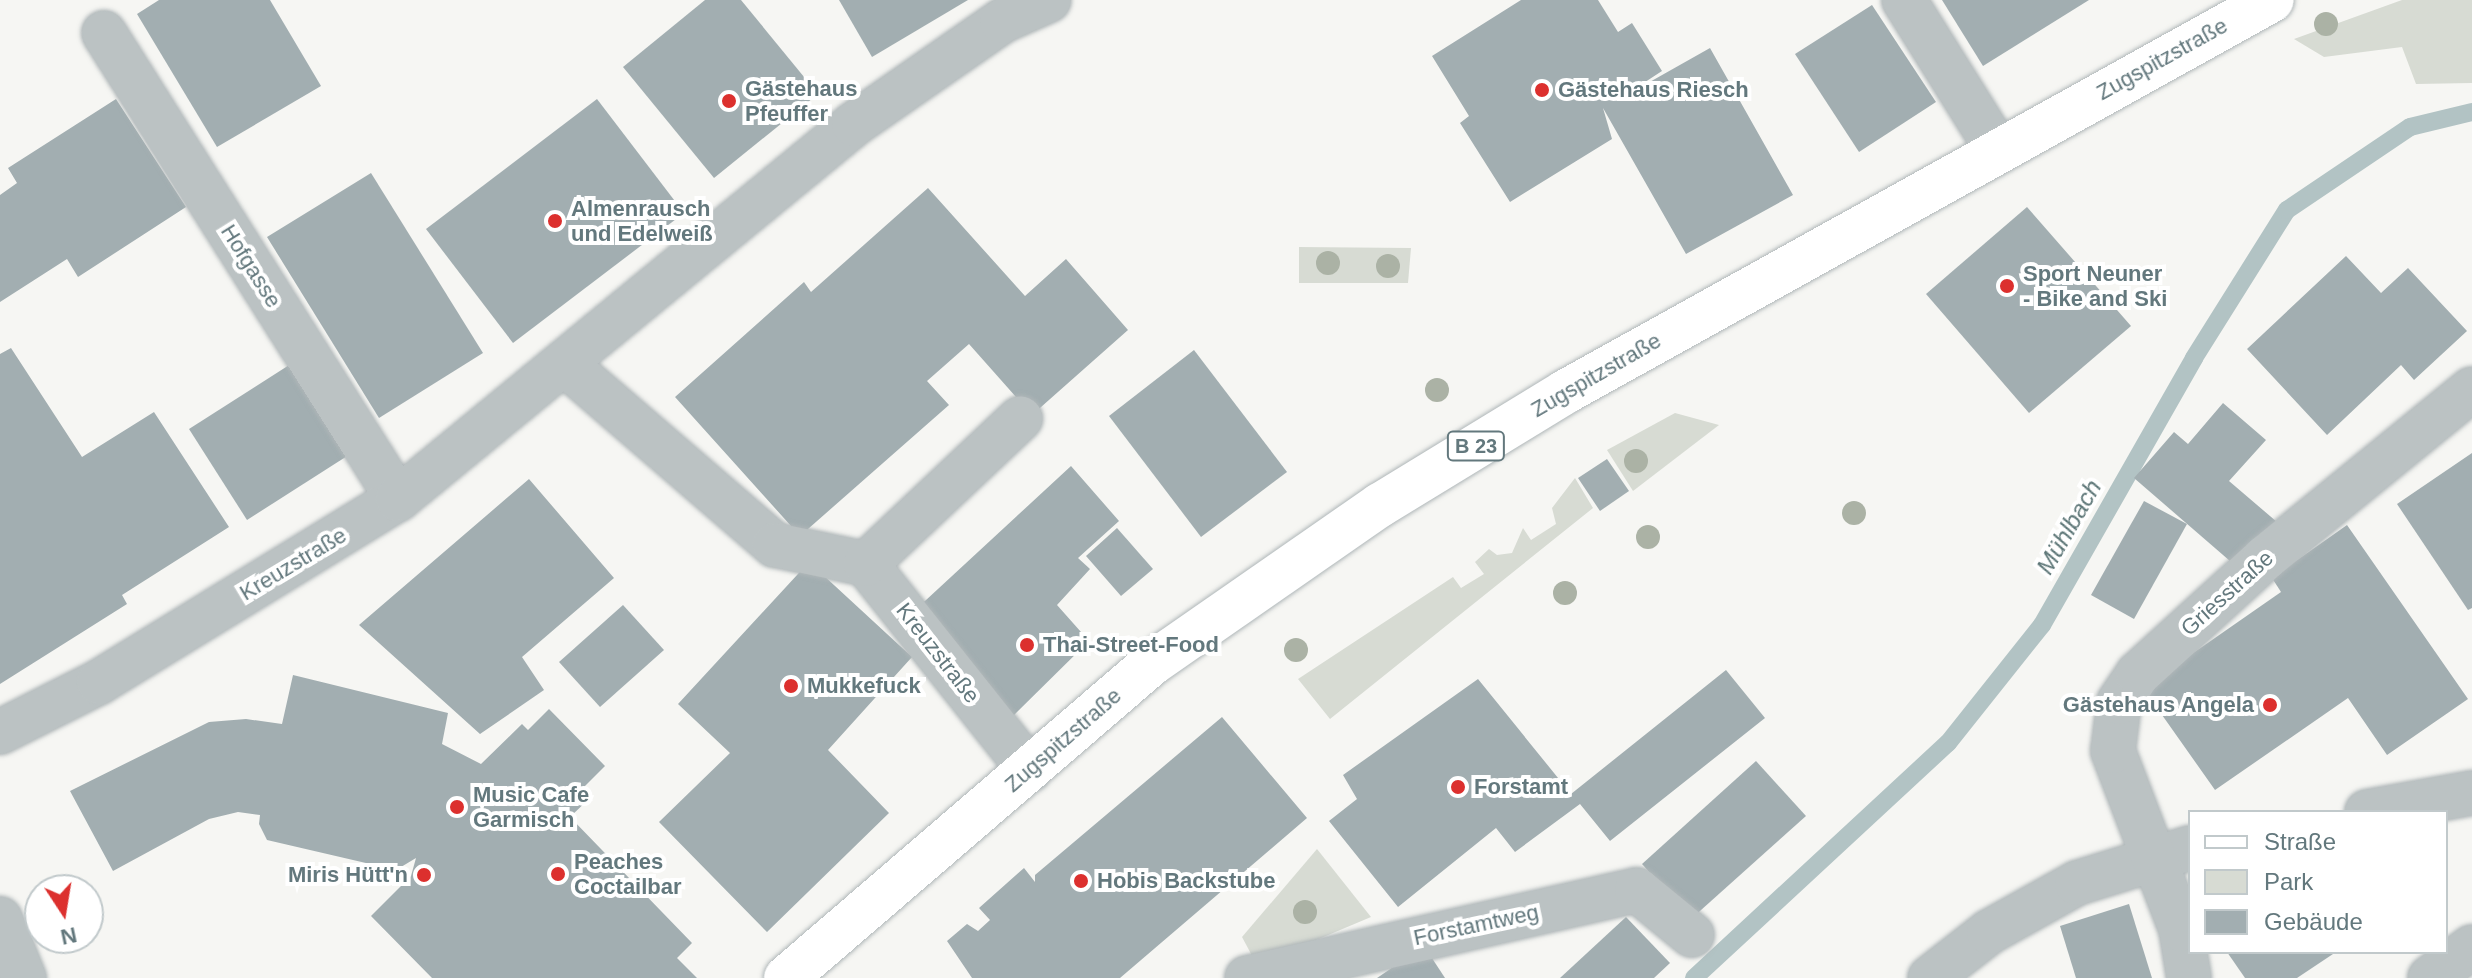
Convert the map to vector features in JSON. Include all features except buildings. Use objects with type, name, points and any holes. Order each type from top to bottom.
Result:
[{"type":"main road","name":"Zugspitzstraße","points":[[786,978],[1151,664],[1380,505],[1565,392],[2245,6]]},
{"type":"street","name":"Kreuzstraße","points":[[0,732],[99,682],[398,499],[996,10],[1049,0]]},
{"type":"street","points":[[1904,0],[1997,149]]},
{"type":"street","name":"Hofgasse","points":[[104,33],[398,499]]},
{"type":"street","points":[[565,364],[775,545],[866,564],[1020,419]]},
{"type":"street","name":"Griesstraße","points":[[2189,978],[2172,853],[2113,751],[2119,702],[2138,674],[2265,558],[2472,389]]},
{"type":"street","name":"Kreuzstraße","points":[[866,564],[1030,770]]},
{"type":"street","points":[[2378,810],[2472,793]]},
{"type":"street","points":[[1930,978],[1989,932],[2077,883],[2172,853]]},
{"type":"street","name":"Forstamtweg","points":[[1247,978],[1637,890],[1692,935]]},
{"type":"street","points":[[2430,978],[2472,947]]},
{"type":"green space","points":[[2402,0],[2472,0],[2472,83],[2416,84],[2402,47],[2324,57],[2294,39]]},
{"type":"green space","points":[[1299,247],[1411,248],[1408,283],[1299,283]]},
{"type":"green space","points":[[1675,413],[1719,425],[1633,491],[1607,450]]},
{"type":"green space","points":[[1575,478],[1593,508],[1330,719],[1298,679],[1453,577],[1461,588],[1484,574],[1475,562],[1489,549],[1497,555],[1512,553],[1523,528],[1531,540],[1556,524],[1552,508]]},
{"type":"green space","points":[[1317,849],[1371,917],[1257,965],[1242,937]]},
{"type":"waterway","name":"Mühlbach","points":[[1694,978],[1948,743],[2042,625],[2194,358],[2287,210],[2410,127],[2472,112]]},
{"type":"place","name":"Gästehaus Riesch","points":[[1542,90]]},
{"type":"place","name":"Gästehaus Pfeuffer","points":[[729,101]]},
{"type":"place","name":"Almenrausch und Edelweiß","points":[[555,221]]},
{"type":"place","name":"Sport Neuner - Bike and Ski","points":[[2007,286]]},
{"type":"place","name":"Thai-Street-Food","points":[[1027,645]]},
{"type":"place","name":"Mukkefuck","points":[[791,686]]},
{"type":"place","name":"Gästehaus Angela","points":[[2270,705]]},
{"type":"place","name":"Forstamt","points":[[1458,787]]},
{"type":"place","name":"Music Cafe Garmisch","points":[[457,807]]},
{"type":"place","name":"Peaches Coctailbar","points":[[558,874]]},
{"type":"place","name":"Miris Hütt'n","points":[[424,875]]},
{"type":"place","name":"Hobis Backstube","points":[[1081,881]]}]
